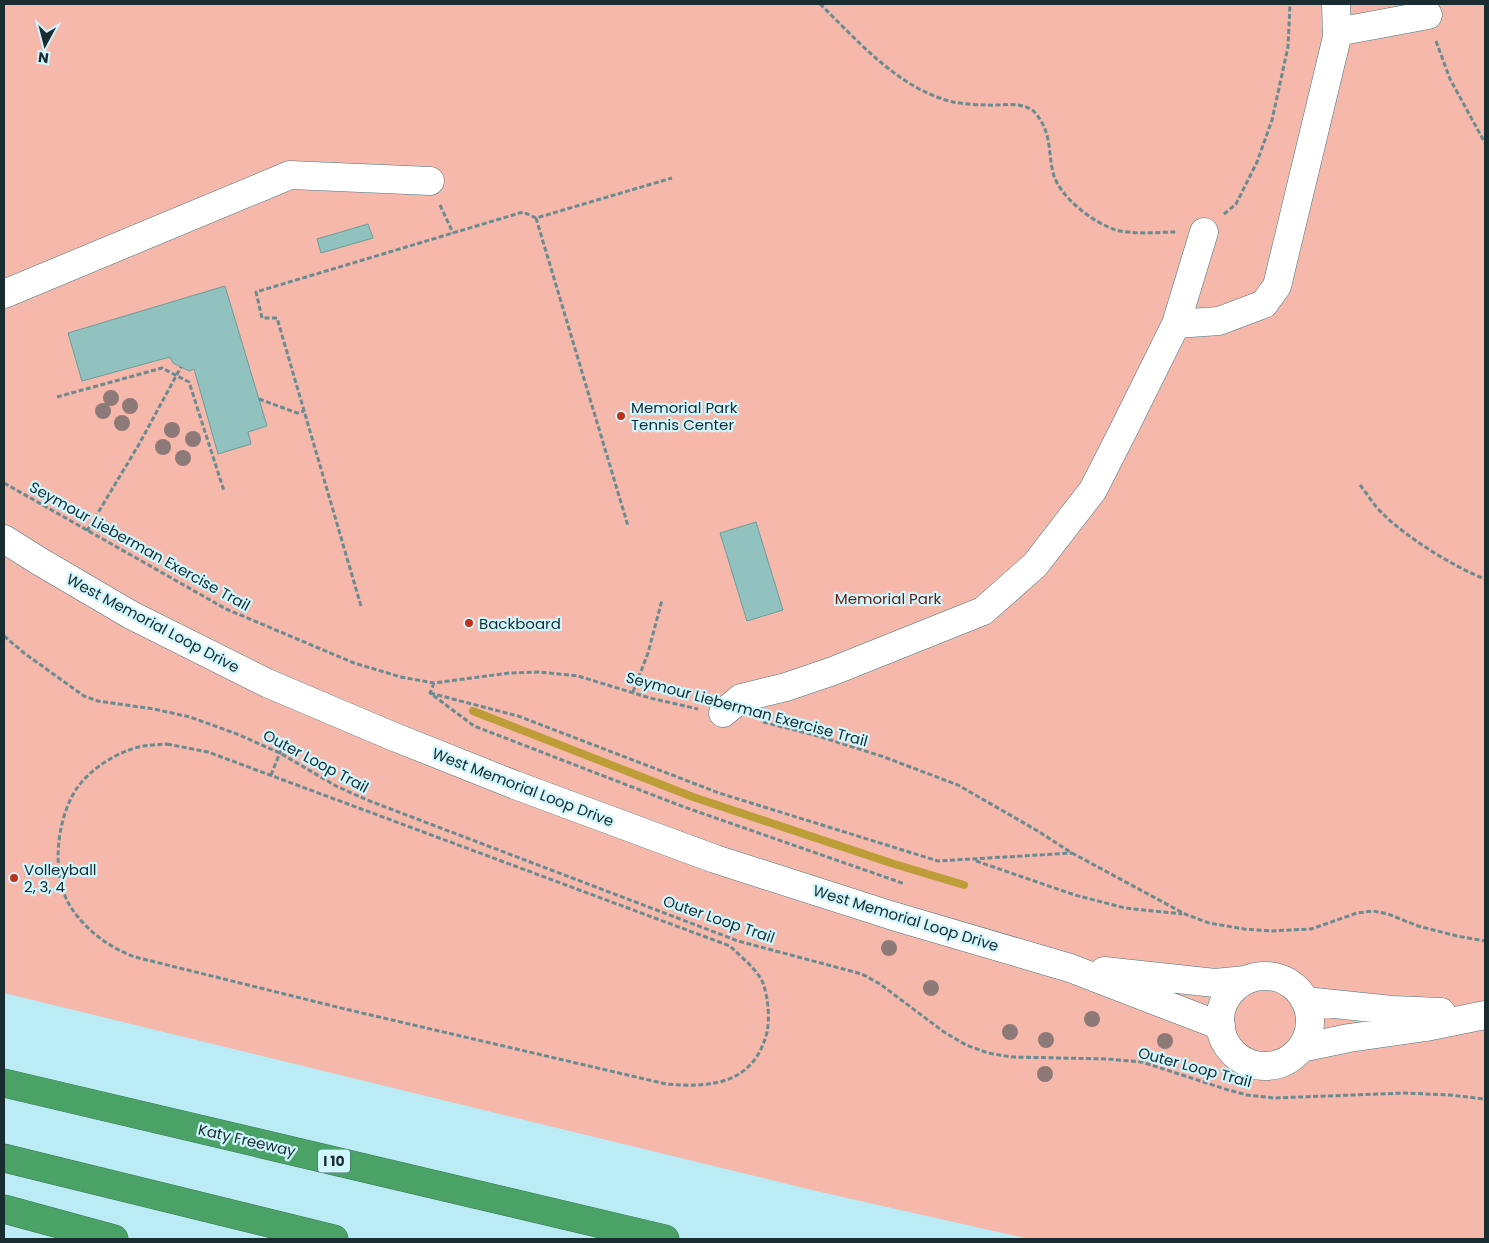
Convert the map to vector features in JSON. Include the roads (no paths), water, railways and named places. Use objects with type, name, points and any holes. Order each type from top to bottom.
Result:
[{"type":"highway","name":"Katy Freeway","points":[[4,1083],[665,1239]]},
{"type":"highway","points":[[4,1158],[334,1239]]},
{"type":"highway","points":[[4,1209],[114,1239]]},
{"type":"street","points":[[1176,324],[1219,321],[1264,304],[1277,286],[1338,37],[1336,4]]},
{"type":"street","points":[[1337,32],[1428,15]]},
{"type":"street","points":[[4,294],[290,175],[430,181]]},
{"type":"street","points":[[723,713],[742,698],[786,687],[983,611],[1036,565],[1092,490],[1176,324],[1204,232]]},
{"type":"street","name":"West Memorial Loop Drive","points":[[4,539],[39,562],[131,615],[267,683],[401,740],[515,785],[715,858],[893,916],[1070,968],[1221,1026]]},
{"type":"street","name":"West Memorial Loop Drive","points":[[1070,968],[1215,983],[1246,980]]},
{"type":"street","points":[[1265,976],[1284,980],[1294,986],[1306,1001],[1310,1020],[1308,1035],[1301,1048],[1290,1058],[1276,1064],[1261,1065],[1246,1061],[1234,1053],[1225,1040],[1221,1026],[1221,1010],[1227,997],[1246,980],[1265,976]]},
{"type":"street","points":[[1306,1001],[1422,1012],[1485,1013]]},
{"type":"street","points":[[1301,1048],[1349,1038],[1426,1027],[1485,1013]]},
{"type":"waterway","points":[[473,711],[693,797],[891,863],[964,885]]},
{"type":"place","name":"Memorial Park Tennis Center","points":[[621,416]]},
{"type":"place","name":"Backboard","points":[[469,623]]},
{"type":"place","name":"Volleyball 2, 3, 4","points":[[14,878]]},
{"type":"park label","name":"Memorial Park","points":[[888,598]]}]
